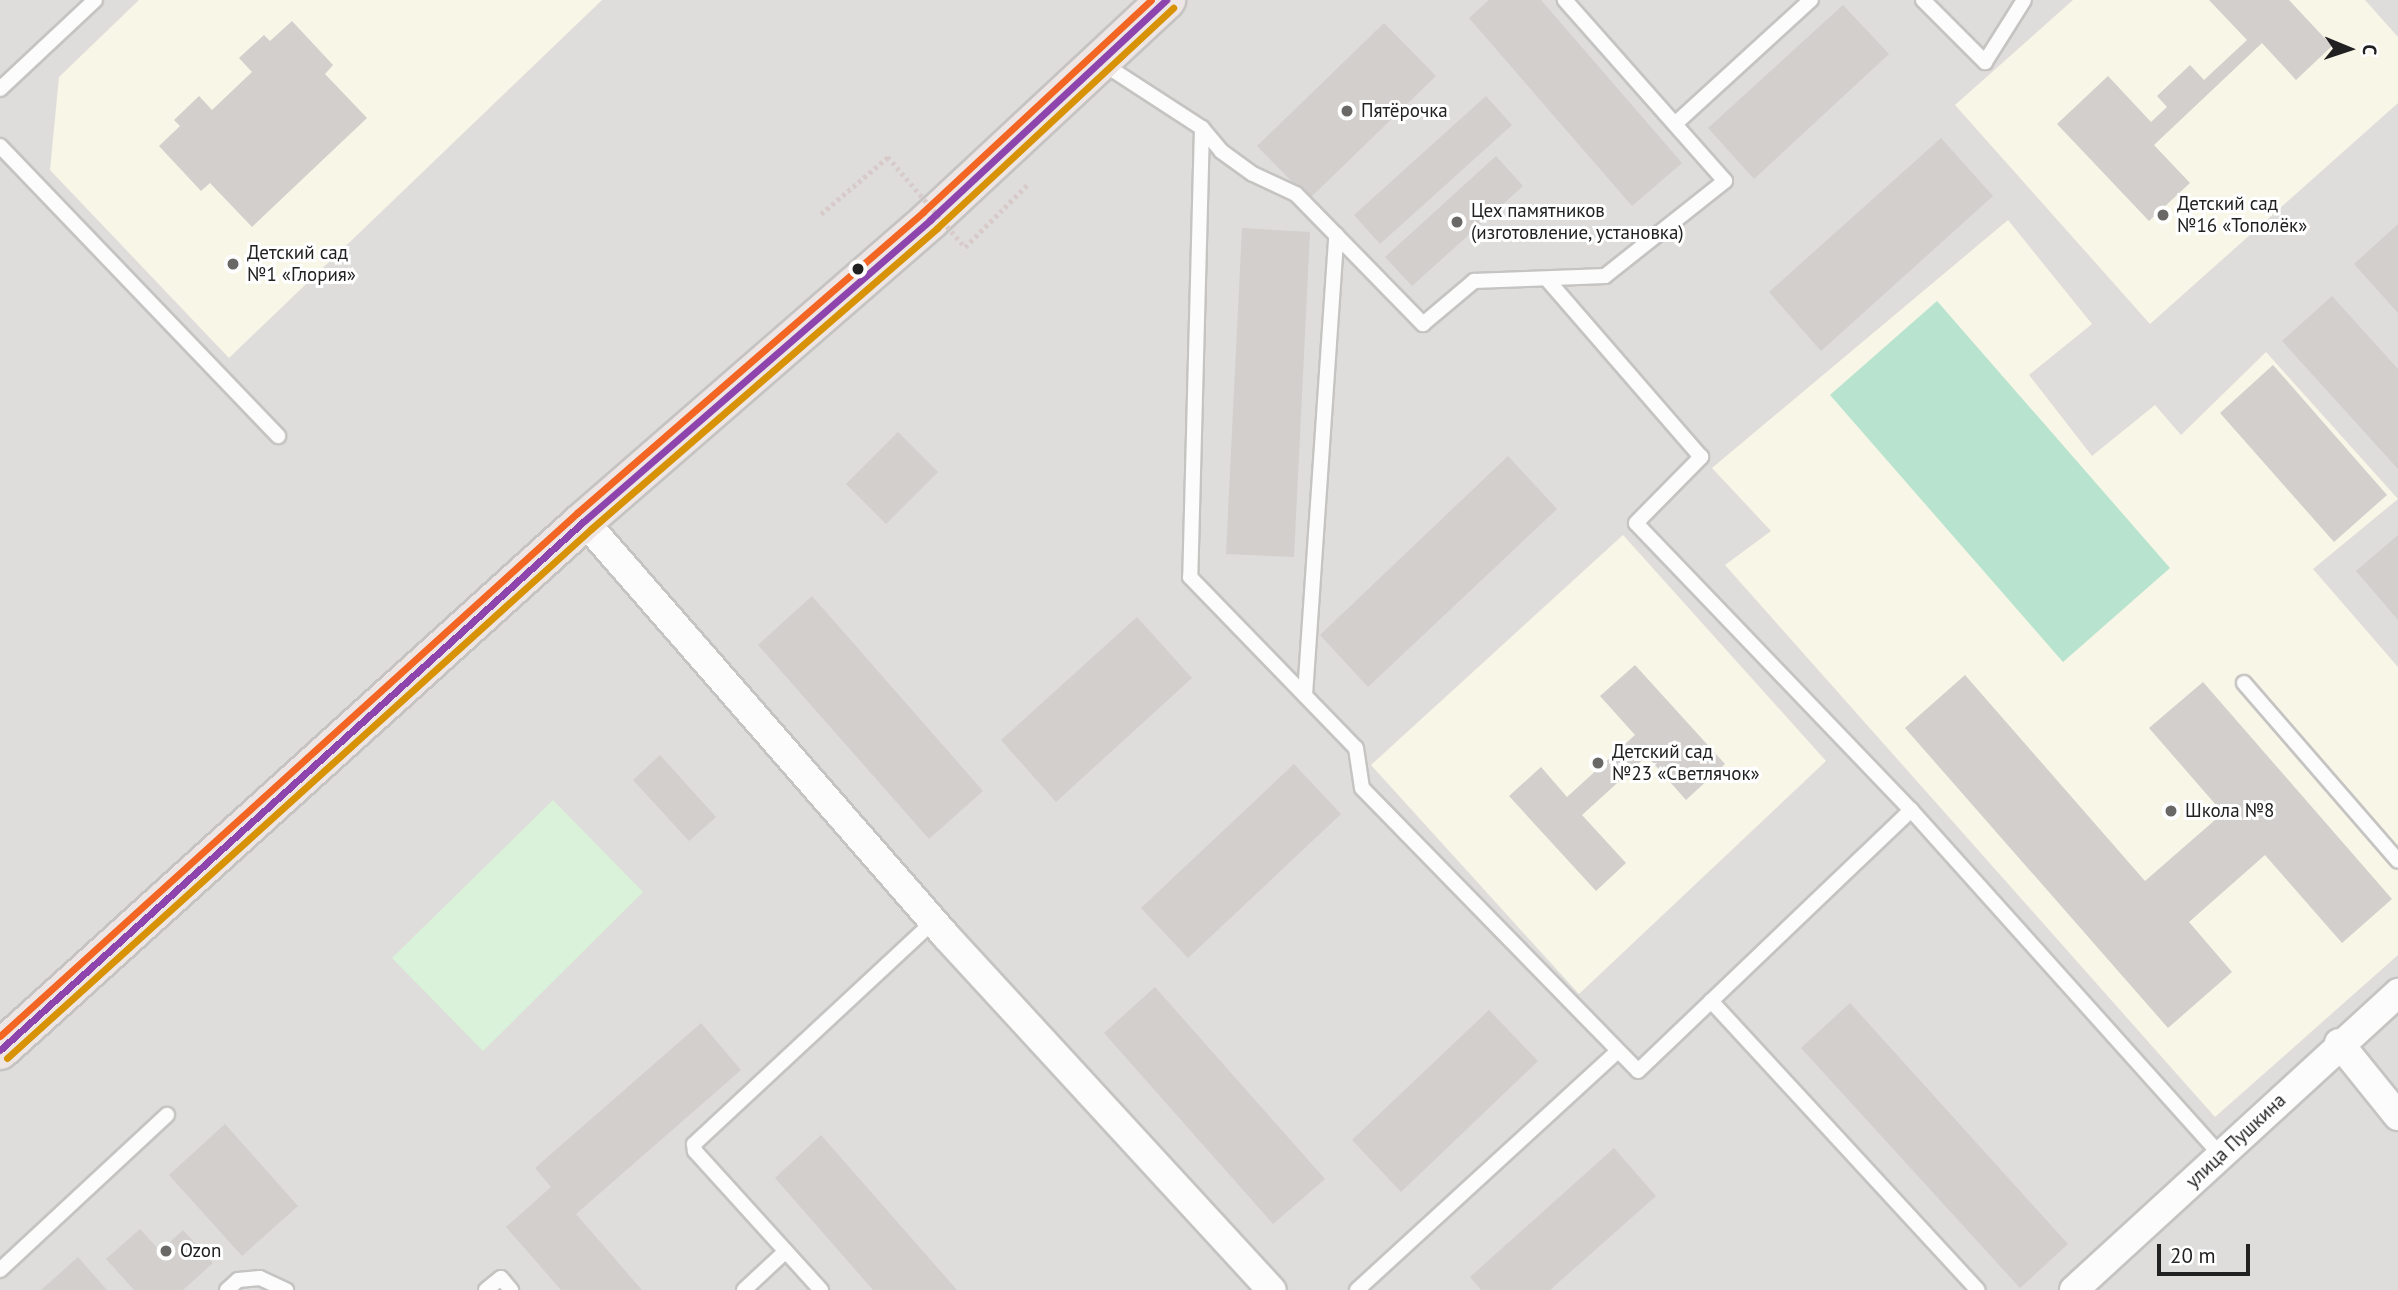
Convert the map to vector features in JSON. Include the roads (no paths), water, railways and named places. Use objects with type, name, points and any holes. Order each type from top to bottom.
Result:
[{"type":"highway","points":[[0,1050],[584,521],[930,220],[1166,0]]},
{"type":"street","points":[[584,521],[934,922],[1271,1290]]},
{"type":"street","name":"улица Пушкина","points":[[2074,1290],[2339,1044],[2398,993]]},
{"type":"street","points":[[2339,1044],[2398,1116]]},
{"type":"lane","points":[[0,89],[95,0]]},
{"type":"lane","points":[[1100,62],[1202,128],[1221,150],[1253,174],[1296,194],[1423,324],[1474,281],[1605,276],[1725,181],[1565,0]]},
{"type":"lane","points":[[1675,124],[1811,0]]},
{"type":"lane","points":[[1923,0],[1985,62],[2024,0]]},
{"type":"lane","points":[[1202,128],[1190,577],[1356,748],[1362,788],[1638,1071],[1911,810]]},
{"type":"lane","points":[[0,146],[278,436]]},
{"type":"lane","points":[[1305,695],[1336,235]]},
{"type":"lane","points":[[1547,279],[1702,457],[1636,523],[1911,810],[2221,1156]]},
{"type":"lane","points":[[2244,683],[2398,861]]},
{"type":"lane","points":[[821,1290],[695,1151],[696,1137],[934,922]]},
{"type":"lane","points":[[1711,1001],[1978,1290]]},
{"type":"lane","points":[[1357,1290],[1618,1051]]},
{"type":"lane","points":[[0,1270],[167,1115]]},
{"type":"lane","points":[[744,1290],[786,1251]]},
{"type":"lane","points":[[227,1290],[238,1280],[260,1278],[286,1290]]},
{"type":"lane","points":[[486,1290],[501,1278],[511,1290]]},
{"type":"place","name":"Пятёрочка","points":[[1347,111]]},
{"type":"place","name":"Детский сад №16 «Тополёк»","points":[[2163,215]]},
{"type":"place","name":"Цех памятников (изготовление, установка)","points":[[1457,222]]},
{"type":"place","name":"Детский сад №1 «Глория»","points":[[233,264]]},
{"type":"place","name":"Детский сад №23 «Светлячок»","points":[[1598,763]]},
{"type":"place","name":"Школа №8","points":[[2171,811]]},
{"type":"place","name":"Ozon","points":[[166,1251]]}]
